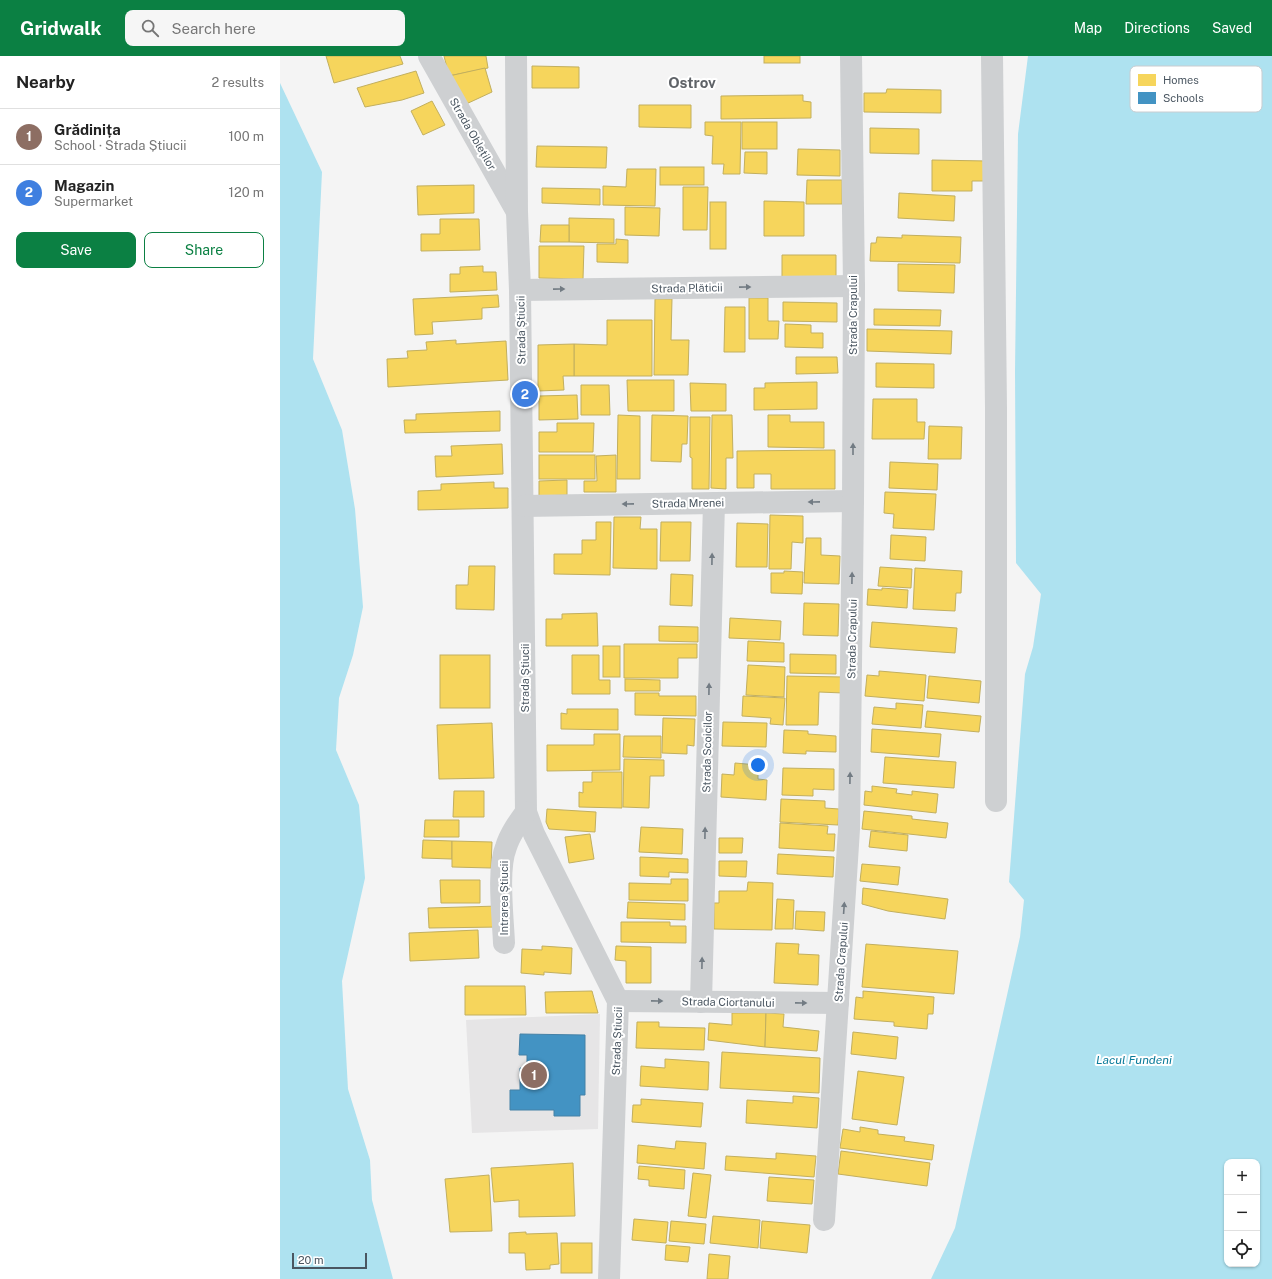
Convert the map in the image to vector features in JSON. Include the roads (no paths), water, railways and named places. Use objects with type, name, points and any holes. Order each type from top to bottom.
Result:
[{"type":"street","name":"Strada Obleților","points":[[429,56],[517,212]]},
{"type":"street","name":"Strada Știucii","points":[[516,56],[526,812],[534,834],[618,1001],[609,1279]]},
{"type":"street","name":"Strada Crapului","points":[[824,1220],[849,829],[854,286],[851,56]]},
{"type":"street","points":[[992,56],[996,408],[996,801]]},
{"type":"street","name":"Strada Plăticii","points":[[520,290],[854,286]]},
{"type":"street","name":"Strada Mrenei","points":[[523,506],[853,501]]},
{"type":"street","name":"Strada Scoicilor","points":[[701,1002],[714,503]]},
{"type":"street","name":"Intrarea Știucii","points":[[504,943],[502,867],[505,848],[514,829],[526,812]]},
{"type":"street","name":"Strada Ciortanului","points":[[618,1001],[838,1003]]},
{"type":"water","name":"Lacul Fundeni","points":[[1028,56],[1272,56],[1272,1279],[931,1279],[955,1228],[1020,937],[1024,900],[1009,882],[1025,674],[1033,647],[1041,594],[1016,563],[1015,371],[1018,134]]},
{"type":"water","points":[[280,83],[322,172],[313,359],[342,430],[355,509],[363,607],[353,655],[339,698],[336,750],[359,805],[365,878],[342,981],[348,1089],[370,1160],[372,1200],[393,1279],[280,1279]]},
{"type":"place","name":"Magazin","points":[[525,394]]},
{"type":"place","name":"Grădinița","points":[[534,1075]]},
{"type":"district","name":"Ostrov","points":[[692,82]]}]
